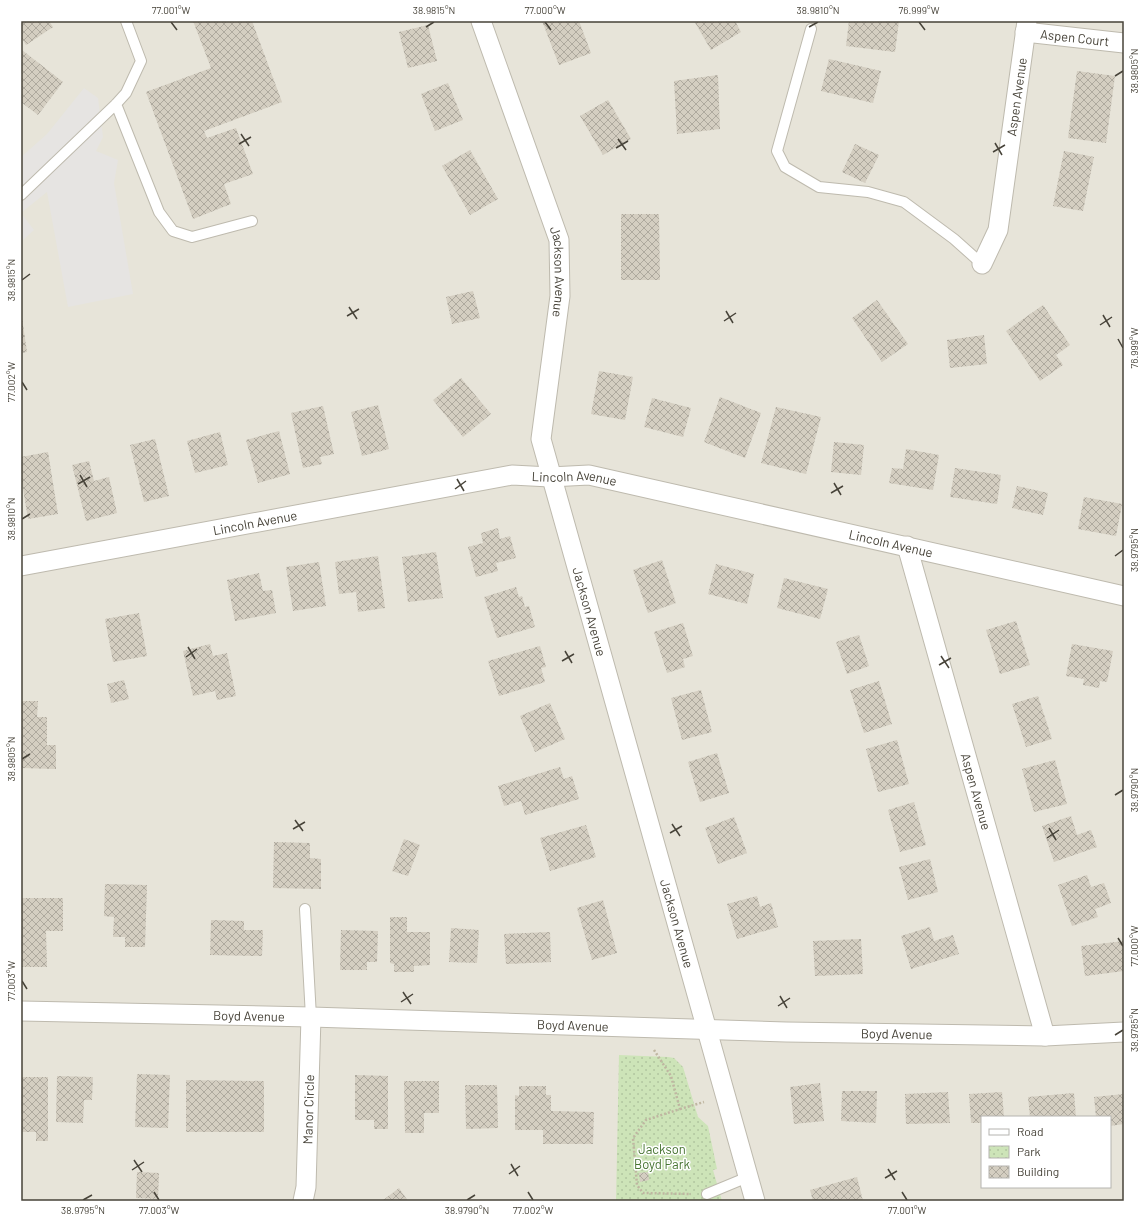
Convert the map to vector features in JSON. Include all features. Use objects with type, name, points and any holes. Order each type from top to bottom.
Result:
[{"type":"street","name":"Jackson Avenue","points":[[481,21],[559,240],[560,296],[541,439],[550,477],[755,1201]]},
{"type":"street","name":"Aspen Court","points":[[1026,26],[1124,43]]},
{"type":"street","name":"Aspen Avenue","points":[[982,264],[998,230],[1026,26]]},
{"type":"street","name":"Lincoln Avenue","points":[[21,566],[512,475],[550,477],[589,475],[1124,596]]},
{"type":"street","name":"Aspen Avenue","points":[[908,546],[1045,1036]]},
{"type":"street","name":"Boyd Avenue","points":[[21,1011],[311,1017],[794,1032],[1045,1036],[1124,1032]]},
{"type":"street","name":"Manor Circle","points":[[303,1201],[306,1187],[311,1017]]},
{"type":"lane","points":[[21,195],[126,93],[141,61],[126,21]]},
{"type":"lane","points":[[812,29],[777,151],[785,167],[819,187],[868,192],[904,202],[954,239],[982,264]]},
{"type":"lane","points":[[116,104],[159,212],[173,231],[192,237],[252,222]]},
{"type":"lane","points":[[304,909],[311,1017]]},
{"type":"lane","points":[[706,1194],[748,1177]]},
{"type":"path","points":[[639,1028],[671,1076],[680,1109]]},
{"type":"path","points":[[703,1102],[646,1120],[633,1138],[636,1185],[643,1193],[706,1194]]},
{"type":"shaded area","points":[[21,21],[1124,21],[1124,1201],[21,1201]]},
{"type":"shaded area","points":[[84,88],[98,98],[103,137],[96,151],[118,160],[114,183],[133,294],[68,307],[47,192],[21,213],[21,157],[47,134]]},
{"type":"shaded area","points":[[21,213],[34,230],[21,242]]},
{"type":"green space","name":"Jackson Boyd Park","points":[[619,1055],[674,1058],[683,1067],[698,1117],[708,1126],[717,1169],[713,1170],[722,1201],[616,1201]]},
{"type":"building","points":[[21,21],[49,21],[53,27],[26,45],[21,37]]},
{"type":"building","points":[[193,21],[252,21],[282,102],[204,131],[207,138],[236,128],[253,174],[224,184],[231,204],[193,219],[146,92],[211,68]]},
{"type":"building","points":[[542,21],[579,21],[591,53],[559,65]]},
{"type":"building","points":[[694,21],[735,21],[741,32],[711,50]]},
{"type":"building","points":[[849,21],[899,21],[895,52],[846,46]]},
{"type":"building","points":[[428,25],[437,61],[408,68],[399,32]]},
{"type":"building","points":[[22,50],[63,82],[38,115],[21,102]]},
{"type":"building","points":[[829,59],[881,71],[873,103],[821,91]]},
{"type":"building","points":[[1077,71],[1115,76],[1106,143],[1068,138]]},
{"type":"building","points":[[718,75],[720,129],[677,134],[674,81]]},
{"type":"building","points":[[448,83],[463,120],[435,131],[421,94]]},
{"type":"building","points":[[608,100],[631,139],[603,155],[580,116]]},
{"type":"building","points":[[855,144],[879,155],[865,183],[842,172]]},
{"type":"building","points":[[470,150],[498,199],[470,215],[442,166]]},
{"type":"building","points":[[1064,151],[1094,157],[1083,211],[1053,206]]},
{"type":"building","points":[[621,214],[659,214],[660,280],[621,280]]},
{"type":"building","points":[[473,291],[480,318],[452,324],[446,297]]},
{"type":"building","points":[[877,300],[908,344],[882,362],[852,318]]},
{"type":"building","points":[[1043,305],[1070,345],[1056,355],[1063,365],[1040,381],[1006,331]]},
{"type":"building","points":[[22,318],[27,352],[21,353],[21,319]]},
{"type":"building","points":[[984,335],[987,364],[950,368],[947,340]]},
{"type":"building","points":[[599,371],[633,377],[625,420],[591,414]]},
{"type":"building","points":[[461,378],[491,414],[463,437],[433,400]]},
{"type":"building","points":[[720,397],[761,413],[745,458],[704,442]]},
{"type":"building","points":[[652,398],[691,408],[683,437],[644,427]]},
{"type":"building","points":[[378,405],[389,449],[362,456],[351,412]]},
{"type":"building","points":[[323,406],[334,454],[320,457],[322,464],[303,468],[291,413]]},
{"type":"building","points":[[776,407],[821,417],[806,474],[761,463]]},
{"type":"building","points":[[279,431],[290,474],[258,483],[246,440]]},
{"type":"building","points":[[220,432],[228,465],[195,473],[187,441]]},
{"type":"building","points":[[155,439],[169,496],[144,502],[130,445]]},
{"type":"building","points":[[834,442],[864,445],[861,475],[831,472]]},
{"type":"building","points":[[906,449],[939,455],[933,490],[889,483],[892,468],[903,469]]},
{"type":"building","points":[[48,452],[58,514],[28,519],[21,476],[21,457]]},
{"type":"building","points":[[89,461],[94,481],[109,477],[117,513],[86,521],[72,465]]},
{"type":"building","points":[[955,468],[1001,475],[997,504],[950,497]]},
{"type":"building","points":[[1017,486],[1048,493],[1043,515],[1012,508]]},
{"type":"building","points":[[1084,497],[1122,504],[1116,536],[1078,529]]},
{"type":"building","points":[[498,528],[500,539],[510,536],[516,558],[496,563],[498,571],[476,577],[468,547],[483,543],[481,533]]},
{"type":"building","points":[[436,552],[443,598],[408,602],[402,557]]},
{"type":"building","points":[[378,556],[385,608],[358,612],[356,592],[339,594],[335,562]]},
{"type":"building","points":[[662,560],[676,603],[648,613],[633,570]]},
{"type":"building","points":[[319,562],[326,606],[293,611],[286,567]]},
{"type":"building","points":[[716,564],[754,574],[747,604],[708,594]]},
{"type":"building","points":[[259,573],[263,591],[272,590],[276,613],[235,621],[227,580]]},
{"type":"building","points":[[784,578],[828,589],[820,619],[777,608]]},
{"type":"building","points":[[516,587],[519,597],[522,596],[525,607],[529,606],[535,627],[497,638],[484,597]]},
{"type":"building","points":[[139,613],[147,656],[113,662],[105,619]]},
{"type":"building","points":[[1016,621],[1030,665],[1000,674],[986,630]]},
{"type":"building","points":[[683,623],[693,656],[683,659],[685,667],[667,673],[654,632]]},
{"type":"building","points":[[859,635],[869,666],[847,674],[836,642]]},
{"type":"building","points":[[210,644],[213,656],[227,653],[236,696],[217,700],[215,691],[193,696],[183,651]]},
{"type":"building","points":[[1072,644],[1113,651],[1107,682],[1100,681],[1099,688],[1083,685],[1084,679],[1066,676]]},
{"type":"building","points":[[540,646],[546,667],[541,668],[545,682],[499,696],[488,661]]},
{"type":"building","points":[[124,680],[129,699],[111,703],[107,684]]},
{"type":"building","points":[[879,681],[892,724],[864,733],[850,690]]},
{"type":"building","points":[[701,690],[712,732],[682,740],[671,698]]},
{"type":"building","points":[[1038,696],[1052,739],[1026,747],[1012,704]]},
{"type":"building","points":[[21,701],[38,701],[37,717],[47,717],[47,745],[56,745],[56,769],[21,768]]},
{"type":"building","points":[[550,703],[565,739],[535,752],[520,716]]},
{"type":"building","points":[[897,740],[909,784],[878,792],[866,749]]},
{"type":"building","points":[[717,753],[729,793],[700,802],[688,762]]},
{"type":"building","points":[[1055,760],[1067,804],[1034,812],[1022,769]]},
{"type":"building","points":[[560,767],[564,779],[572,776],[579,799],[525,815],[521,801],[504,806],[498,786]]},
{"type":"building","points":[[914,802],[926,845],[900,852],[888,810]]},
{"type":"building","points":[[1071,816],[1077,835],[1091,830],[1097,847],[1054,862],[1042,826]]},
{"type":"building","points":[[734,817],[747,853],[718,864],[705,828]]},
{"type":"building","points":[[586,825],[596,857],[550,871],[540,838]]},
{"type":"building","points":[[404,839],[420,845],[408,876],[392,871]]},
{"type":"building","points":[[274,842],[310,843],[310,858],[321,859],[321,889],[273,888]]},
{"type":"building","points":[[930,859],[938,892],[908,900],[899,867]]},
{"type":"building","points":[[1087,875],[1091,887],[1104,883],[1111,903],[1095,909],[1098,917],[1072,926],[1058,885]]},
{"type":"building","points":[[105,884],[147,885],[145,947],[125,947],[125,937],[113,937],[114,917],[104,916]]},
{"type":"building","points":[[757,896],[760,907],[771,903],[778,927],[737,939],[727,904]]},
{"type":"building","points":[[21,898],[63,898],[63,931],[46,931],[47,967],[21,967]]},
{"type":"building","points":[[603,900],[617,953],[592,960],[577,908]]},
{"type":"building","points":[[390,917],[407,917],[407,932],[430,932],[430,965],[414,966],[414,972],[394,972],[394,964],[390,963]]},
{"type":"building","points":[[211,920],[244,921],[244,930],[263,930],[262,956],[210,955]]},
{"type":"building","points":[[930,927],[934,941],[953,935],[959,954],[911,969],[901,936]]},
{"type":"building","points":[[451,928],[479,930],[477,963],[449,962]]},
{"type":"building","points":[[341,930],[378,931],[377,962],[367,962],[367,970],[340,970]]},
{"type":"building","points":[[550,932],[551,962],[506,964],[504,934]]},
{"type":"building","points":[[861,939],[863,974],[815,976],[813,941]]},
{"type":"building","points":[[1124,941],[1124,971],[1085,976],[1081,946]]},
{"type":"building","points":[[137,1074],[170,1075],[168,1128],[135,1127]]},
{"type":"building","points":[[355,1075],[388,1076],[388,1129],[374,1129],[374,1120],[355,1120]]},
{"type":"building","points":[[57,1076],[93,1077],[92,1100],[84,1100],[83,1123],[56,1122]]},
{"type":"building","points":[[21,1077],[48,1077],[48,1141],[36,1141],[36,1132],[21,1132]]},
{"type":"building","points":[[186,1080],[264,1081],[264,1132],[186,1132]]},
{"type":"building","points":[[404,1081],[439,1081],[439,1113],[424,1113],[424,1133],[405,1133]]},
{"type":"building","points":[[820,1083],[824,1121],[794,1124],[790,1087]]},
{"type":"building","points":[[465,1085],[497,1085],[498,1128],[466,1129]]},
{"type":"building","points":[[519,1086],[546,1086],[546,1095],[551,1095],[551,1111],[594,1112],[593,1144],[543,1144],[543,1130],[515,1130],[515,1095],[519,1096]]},
{"type":"building","points":[[842,1091],[877,1091],[876,1123],[841,1121]]},
{"type":"building","points":[[948,1092],[950,1123],[906,1124],[905,1094]]},
{"type":"building","points":[[1002,1092],[1004,1116],[981,1116],[981,1123],[971,1123],[969,1094]]},
{"type":"building","points":[[1074,1093],[1076,1116],[1030,1116],[1028,1097]]},
{"type":"building","points":[[1124,1094],[1124,1124],[1111,1126],[1111,1116],[1096,1116],[1094,1097]]},
{"type":"building","points":[[137,1172],[159,1173],[158,1199],[136,1198]]},
{"type":"building","points":[[648,1172],[649,1180],[640,1182],[639,1173]]},
{"type":"building","points":[[857,1177],[863,1201],[813,1201],[810,1190]]},
{"type":"building","points":[[399,1188],[408,1201],[382,1201]]}]
